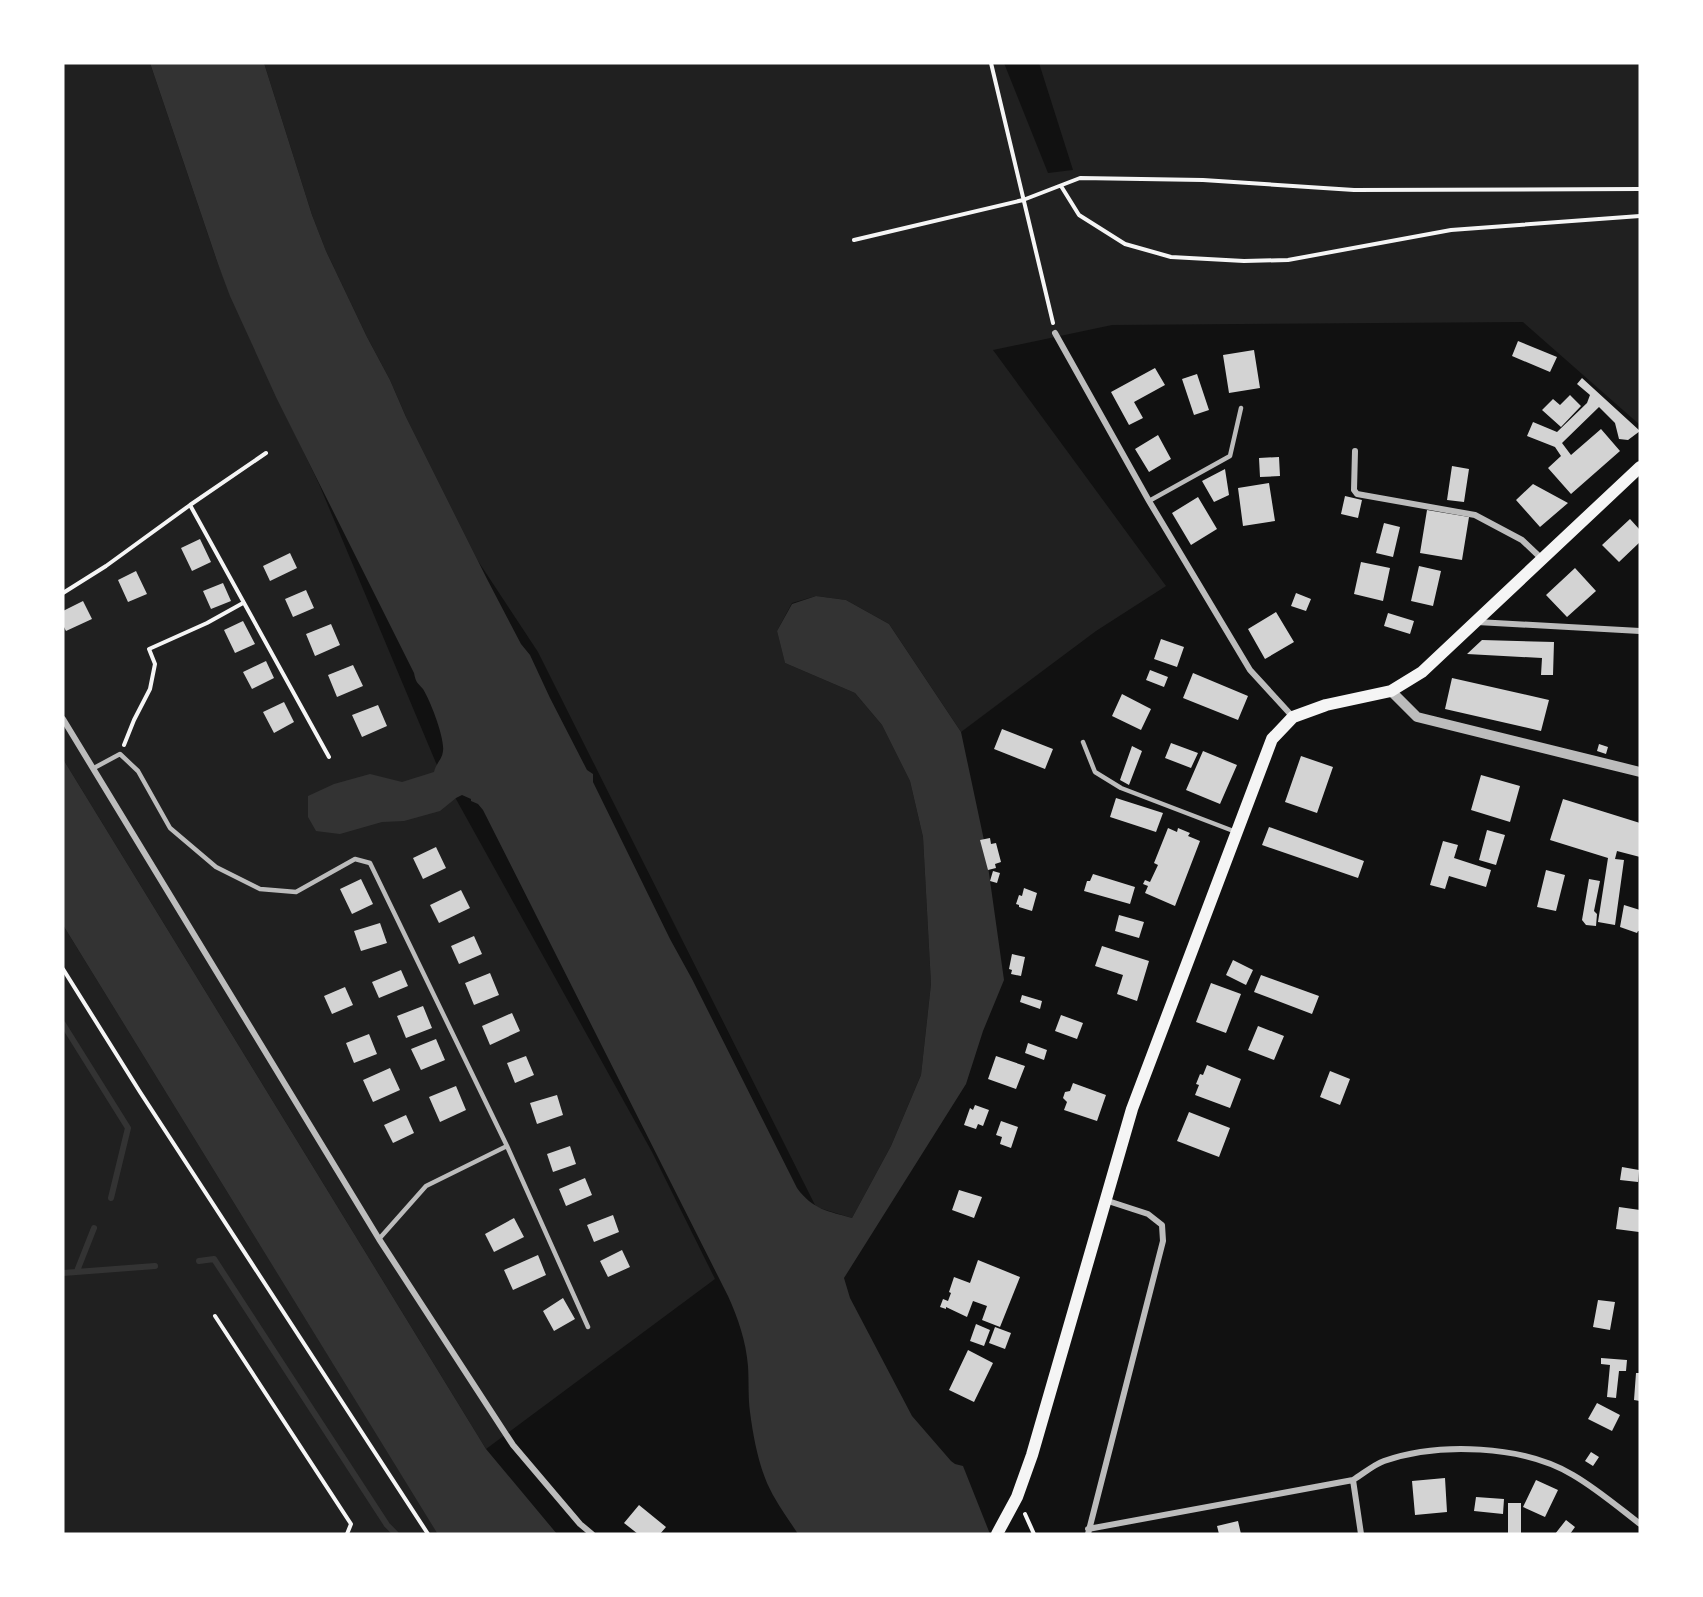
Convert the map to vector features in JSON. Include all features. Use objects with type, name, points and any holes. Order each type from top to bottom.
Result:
[{"type":"main road","points":[[997,1534],[1017,1497],[1032,1455],[1132,1109],[1272,739],[1293,717],[1326,705],[1391,691],[1422,672],[1640,467]]},
{"type":"street","points":[[1055,333],[1149,501],[1250,670],[1293,717]]},
{"type":"street","points":[[1355,452],[1354,490],[1357,494],[1475,515],[1522,540],[1542,560]]},
{"type":"street","points":[[1477,622],[1640,631]]},
{"type":"street","points":[[1391,691],[1417,717],[1640,772]]},
{"type":"street","points":[[63,719],[379,1239],[513,1444],[580,1524],[592,1534]]},
{"type":"street","points":[[1105,1200],[1148,1214],[1162,1226],[1163,1241],[1088,1532],[1353,1480],[1382,1462],[1413,1453],[1468,1449],[1511,1452],[1572,1474],[1640,1524]]},
{"type":"street","points":[[1353,1480],[1360,1534]]},
{"type":"lane","points":[[1149,501],[1230,456],[1241,408]]},
{"type":"lane","points":[[1083,742],[1095,772],[1121,788],[1237,832]]},
{"type":"lane","points":[[94,768],[120,754],[138,771],[170,828],[216,867],[260,889],[296,892],[355,859],[370,863],[507,1146],[588,1327]]},
{"type":"lane","points":[[379,1239],[426,1186],[507,1146]]},
{"type":"path","points":[[991,63],[1055,333]]},
{"type":"path","points":[[854,240],[1023,200],[1080,178],[1203,180],[1354,190],[1640,189]]},
{"type":"path","points":[[1060,186],[1079,215],[1125,244],[1171,256],[1244,261],[1288,261],[1451,230],[1640,216]]},
{"type":"path","points":[[63,593],[106,566],[266,453]]},
{"type":"path","points":[[190,505],[329,757]]},
{"type":"path","points":[[120,754],[150,689],[155,664],[148,649],[207,623],[243,603]]},
{"type":"path","points":[[63,969],[146,1102],[428,1534]]},
{"type":"path","points":[[215,1316],[351,1524],[347,1534]]},
{"type":"shaded area","points":[[63,63],[150,63],[218,264],[253,346],[319,484],[436,763],[652,1152],[715,1279],[486,1449],[63,759]]},
{"type":"shaded area","points":[[150,63],[264,63],[312,215],[326,251],[487,579],[521,644],[530,655],[587,770],[593,774],[593,782],[670,939],[797,1188],[815,1205],[852,1218],[891,1146],[921,1075],[931,984],[923,837],[910,781],[882,725],[855,693],[785,663],[777,631],[792,604],[816,596],[846,600],[889,624],[961,732],[985,845],[1004,980],[983,1031],[966,1084],[844,1278],[850,1298],[912,1416],[951,1461],[963,1466],[990,1534],[798,1534],[774,1496],[761,1466],[750,1412],[745,1348],[732,1304],[483,810],[471,799],[462,795],[440,811],[404,821],[382,822],[340,834],[316,831],[308,817],[308,796],[334,784],[370,774],[402,782],[434,772],[442,754],[442,737],[426,694],[416,681],[276,397],[230,296]]},
{"type":"shaded area","points":[[264,63],[1004,63],[1048,173],[1073,170],[1039,63],[1640,63],[1640,425],[1523,322],[1112,325],[993,350],[1166,586],[1096,631],[961,732],[889,624],[846,600],[816,596],[792,603],[777,631],[785,663],[855,693],[882,725],[910,781],[923,837],[931,984],[921,1075],[891,1146],[852,1218],[816,1207],[538,652],[478,561],[326,251],[312,215]]},
{"type":"shaded area","points":[[63,759],[486,1449],[557,1534],[437,1533],[63,925]]},
{"type":"shaded area","points":[[63,925],[438,1534],[63,1534]]},
{"type":"building","points":[[1518,341],[1557,357],[1550,372],[1512,356]]},
{"type":"building","points":[[1254,350],[1260,388],[1229,393],[1223,355]]},
{"type":"building","points":[[1155,368],[1165,385],[1134,402],[1143,418],[1129,425],[1111,392]]},
{"type":"building","points":[[1197,374],[1209,410],[1194,415],[1182,379]]},
{"type":"building","points":[[1582,378],[1640,431],[1628,440],[1619,439],[1615,423],[1599,407],[1562,443],[1571,455],[1601,429],[1620,451],[1571,494],[1548,468],[1561,456],[1555,447],[1527,436],[1533,422],[1557,432],[1587,403],[1590,395],[1577,384]]},
{"type":"building","points":[[1570,395],[1581,406],[1561,427],[1542,410],[1553,399],[1560,405]]},
{"type":"building","points":[[1158,435],[1171,459],[1149,472],[1135,449]]},
{"type":"building","points":[[1279,457],[1280,476],[1260,477],[1259,458]]},
{"type":"building","points":[[1452,466],[1469,469],[1464,502],[1447,500]]},
{"type":"building","points":[[1225,469],[1229,495],[1214,502],[1202,481]]},
{"type":"building","points":[[1269,483],[1275,521],[1243,526],[1238,488]]},
{"type":"building","points":[[1533,484],[1568,503],[1540,527],[1516,500]]},
{"type":"building","points":[[1345,496],[1362,500],[1358,518],[1341,514]]},
{"type":"building","points":[[1198,497],[1217,529],[1191,545],[1172,513]]},
{"type":"building","points":[[1427,510],[1469,517],[1462,560],[1420,553]]},
{"type":"building","points":[[1630,519],[1640,530],[1640,542],[1619,562],[1602,545]]},
{"type":"building","points":[[1384,523],[1400,527],[1393,557],[1376,553]]},
{"type":"building","points":[[200,539],[211,562],[192,571],[181,548]]},
{"type":"building","points":[[290,553],[297,568],[270,581],[263,566]]},
{"type":"building","points":[[1361,562],[1390,568],[1383,601],[1354,594]]},
{"type":"building","points":[[1419,566],[1441,571],[1433,606],[1411,601]]},
{"type":"building","points":[[1575,568],[1596,591],[1567,617],[1546,595]]},
{"type":"building","points":[[136,571],[147,594],[128,602],[118,580]]},
{"type":"building","points":[[223,583],[231,601],[211,609],[203,591]]},
{"type":"building","points":[[306,590],[314,608],[293,617],[285,599]]},
{"type":"building","points":[[1296,593],[1311,599],[1306,611],[1291,606]]},
{"type":"building","points":[[83,601],[92,619],[66,631],[63,625],[63,611]]},
{"type":"building","points":[[1276,612],[1294,642],[1265,659],[1248,629]]},
{"type":"building","points":[[1388,613],[1414,621],[1410,634],[1384,626]]},
{"type":"building","points":[[243,621],[255,644],[235,653],[224,630]]},
{"type":"building","points":[[331,624],[340,645],[315,656],[306,634]]},
{"type":"building","points":[[1161,639],[1184,647],[1177,667],[1154,659]]},
{"type":"building","points":[[1482,640],[1554,642],[1553,675],[1541,675],[1542,658],[1467,654]]},
{"type":"building","points":[[266,661],[274,678],[252,689],[243,672]]},
{"type":"building","points":[[353,665],[363,686],[337,697],[328,675]]},
{"type":"building","points":[[1150,670],[1168,677],[1164,687],[1146,680]]},
{"type":"building","points":[[1193,673],[1248,696],[1238,720],[1183,698]]},
{"type":"building","points":[[1452,678],[1549,700],[1541,731],[1445,709]]},
{"type":"building","points":[[1122,694],[1151,709],[1141,730],[1112,716]]},
{"type":"building","points":[[284,702],[294,722],[274,733],[263,712]]},
{"type":"building","points":[[378,705],[387,726],[362,737],[352,715]]},
{"type":"building","points":[[1002,729],[1053,749],[1045,769],[994,749]]},
{"type":"building","points":[[1171,743],[1198,753],[1191,768],[1165,758]]},
{"type":"building","points":[[1599,744],[1608,747],[1606,754],[1597,751]]},
{"type":"building","points":[[1132,746],[1142,751],[1129,785],[1120,780]]},
{"type":"building","points":[[1203,751],[1237,765],[1220,804],[1186,790]]},
{"type":"building","points":[[1301,756],[1333,767],[1317,813],[1285,802]]},
{"type":"building","points":[[1481,775],[1520,786],[1510,822],[1471,810]]},
{"type":"building","points":[[1116,798],[1163,813],[1156,832],[1110,817]]},
{"type":"building","points":[[1563,799],[1640,823],[1640,857],[1617,851],[1615,859],[1624,860],[1615,925],[1598,922],[1608,858],[1550,840]]},
{"type":"building","points":[[1269,827],[1364,861],[1358,878],[1262,845]]},
{"type":"building","points":[[1168,828],[1177,832],[1178,828],[1190,833],[1188,836],[1200,841],[1175,906],[1145,893],[1148,886],[1143,884],[1145,880],[1150,882],[1158,865],[1154,863]]},
{"type":"building","points":[[1487,830],[1505,835],[1496,865],[1479,860]]},
{"type":"building","points":[[990,838],[991,844],[996,843],[1001,862],[995,864],[996,868],[988,870],[980,840]]},
{"type":"building","points":[[1443,841],[1458,845],[1454,858],[1491,870],[1486,887],[1449,876],[1445,889],[1430,885]]},
{"type":"building","points":[[436,847],[446,868],[423,879],[413,858]]},
{"type":"building","points":[[1546,870],[1565,875],[1556,911],[1537,907]]},
{"type":"building","points":[[993,871],[1000,873],[997,883],[990,881]]},
{"type":"building","points":[[1093,874],[1135,887],[1130,904],[1084,891],[1087,881],[1090,881]]},
{"type":"building","points":[[361,879],[373,904],[352,914],[340,889]]},
{"type":"building","points":[[1589,879],[1600,881],[1594,911],[1597,914],[1596,926],[1586,925],[1582,920]]},
{"type":"building","points":[[1024,888],[1037,893],[1032,911],[1016,904]]},
{"type":"building","points":[[461,890],[470,908],[439,923],[430,905]]},
{"type":"building","points":[[1624,905],[1640,910],[1640,931],[1637,933],[1620,927]]},
{"type":"building","points":[[1119,915],[1144,922],[1139,938],[1115,931]]},
{"type":"building","points":[[380,923],[387,943],[361,951],[354,931]]},
{"type":"building","points":[[474,936],[482,954],[459,964],[451,946]]},
{"type":"building","points":[[1102,946],[1149,961],[1137,1001],[1117,994],[1123,975],[1095,966]]},
{"type":"building","points":[[1012,954],[1025,957],[1021,976],[1011,974],[1012,970],[1009,969]]},
{"type":"building","points":[[1233,960],[1253,970],[1246,985],[1226,975]]},
{"type":"building","points":[[401,970],[408,986],[379,998],[372,982]]},
{"type":"building","points":[[490,973],[499,995],[474,1005],[465,983]]},
{"type":"building","points":[[1261,975],[1319,996],[1312,1014],[1254,992]]},
{"type":"building","points":[[1211,983],[1241,994],[1226,1033],[1196,1022]]},
{"type":"building","points":[[345,987],[353,1005],[332,1014],[324,996]]},
{"type":"building","points":[[1022,995],[1042,1001],[1040,1009],[1020,1002]]},
{"type":"building","points":[[423,1006],[432,1028],[406,1038],[397,1016]]},
{"type":"building","points":[[512,1013],[520,1031],[490,1045],[482,1026]]},
{"type":"building","points":[[1061,1015],[1083,1023],[1077,1039],[1055,1031]]},
{"type":"building","points":[[1258,1026],[1284,1036],[1274,1060],[1248,1050]]},
{"type":"building","points":[[369,1034],[377,1054],[354,1063],[346,1043]]},
{"type":"building","points":[[436,1039],[445,1060],[421,1070],[411,1049]]},
{"type":"building","points":[[1028,1043],[1047,1050],[1044,1060],[1025,1053]]},
{"type":"building","points":[[526,1056],[534,1075],[515,1083],[507,1063]]},
{"type":"building","points":[[996,1056],[1025,1066],[1016,1089],[988,1079]]},
{"type":"building","points":[[1207,1065],[1241,1079],[1230,1108],[1195,1095],[1200,1074],[1203,1075]]},
{"type":"building","points":[[390,1068],[400,1090],[373,1102],[363,1080]]},
{"type":"building","points":[[1330,1071],[1350,1079],[1340,1105],[1320,1097]]},
{"type":"building","points":[[1073,1083],[1106,1095],[1097,1121],[1064,1110],[1067,1102],[1063,1098],[1065,1092],[1070,1091]]},
{"type":"building","points":[[456,1086],[466,1110],[440,1122],[429,1097]]},
{"type":"building","points":[[557,1095],[563,1115],[537,1124],[530,1103]]},
{"type":"building","points":[[975,1105],[989,1110],[983,1126],[978,1124],[976,1129],[964,1125],[970,1108],[973,1110]]},
{"type":"building","points":[[1189,1112],[1230,1128],[1219,1157],[1177,1141]]},
{"type":"building","points":[[406,1115],[414,1133],[393,1143],[384,1125]]},
{"type":"building","points":[[1001,1121],[1018,1127],[1011,1148],[1000,1144],[1002,1137],[996,1135]]},
{"type":"building","points":[[570,1146],[576,1164],[553,1172],[547,1154]]},
{"type":"building","points":[[1622,1167],[1639,1170],[1638,1182],[1620,1180]]},
{"type":"building","points":[[585,1178],[592,1195],[566,1206],[559,1189]]},
{"type":"building","points":[[959,1190],[982,1197],[974,1218],[952,1210]]},
{"type":"building","points":[[1619,1207],[1640,1210],[1639,1232],[1616,1229]]},
{"type":"building","points":[[613,1215],[619,1232],[594,1242],[587,1225]]},
{"type":"building","points":[[514,1218],[524,1237],[494,1252],[485,1234]]},
{"type":"building","points":[[622,1250],[630,1267],[608,1277],[600,1261]]},
{"type":"building","points":[[538,1255],[546,1275],[513,1290],[504,1270]]},
{"type":"building","points":[[978,1260],[1020,1277],[1000,1327],[982,1320],[987,1306],[973,1301],[967,1317],[946,1307],[946,1309],[940,1307],[943,1299],[948,1301],[954,1277],[970,1283]]},
{"type":"building","points":[[563,1298],[575,1319],[554,1331],[543,1311]]},
{"type":"building","points":[[1598,1300],[1615,1302],[1610,1330],[1593,1327]]},
{"type":"building","points":[[976,1324],[990,1330],[984,1346],[970,1341]]},
{"type":"building","points":[[995,1327],[1011,1333],[1005,1349],[989,1343]]},
{"type":"building","points":[[968,1350],[993,1363],[974,1402],[949,1390]]},
{"type":"building","points":[[1601,1358],[1627,1360],[1626,1371],[1619,1371],[1616,1398],[1607,1397],[1610,1365],[1601,1364]]},
{"type":"building","points":[[1636,1373],[1640,1373],[1640,1401],[1634,1400]]},
{"type":"building","points":[[1597,1403],[1620,1415],[1612,1431],[1588,1419]]},
{"type":"building","points":[[1591,1452],[1599,1457],[1593,1466],[1585,1461]]},
{"type":"building","points":[[1445,1478],[1447,1512],[1415,1515],[1412,1481]]},
{"type":"building","points":[[1536,1480],[1558,1490],[1545,1517],[1523,1507]]},
{"type":"building","points":[[1476,1497],[1504,1499],[1503,1514],[1474,1511]]},
{"type":"building","points":[[1508,1503],[1521,1503],[1521,1534],[1508,1534]]},
{"type":"building","points":[[639,1505],[666,1527],[660,1534],[638,1534],[624,1523]]},
{"type":"building","points":[[1566,1520],[1575,1527],[1570,1534],[1555,1534]]},
{"type":"building","points":[[1238,1521],[1241,1534],[1219,1534],[1217,1526]]},
{"type":"waterway","points":[[63,1024],[128,1128],[111,1198]]},
{"type":"waterway","points":[[77,1271],[94,1228]]},
{"type":"waterway","points":[[199,1261],[214,1259],[387,1525],[396,1534]]},
{"type":"waterway","points":[[63,1273],[155,1266]]}]
